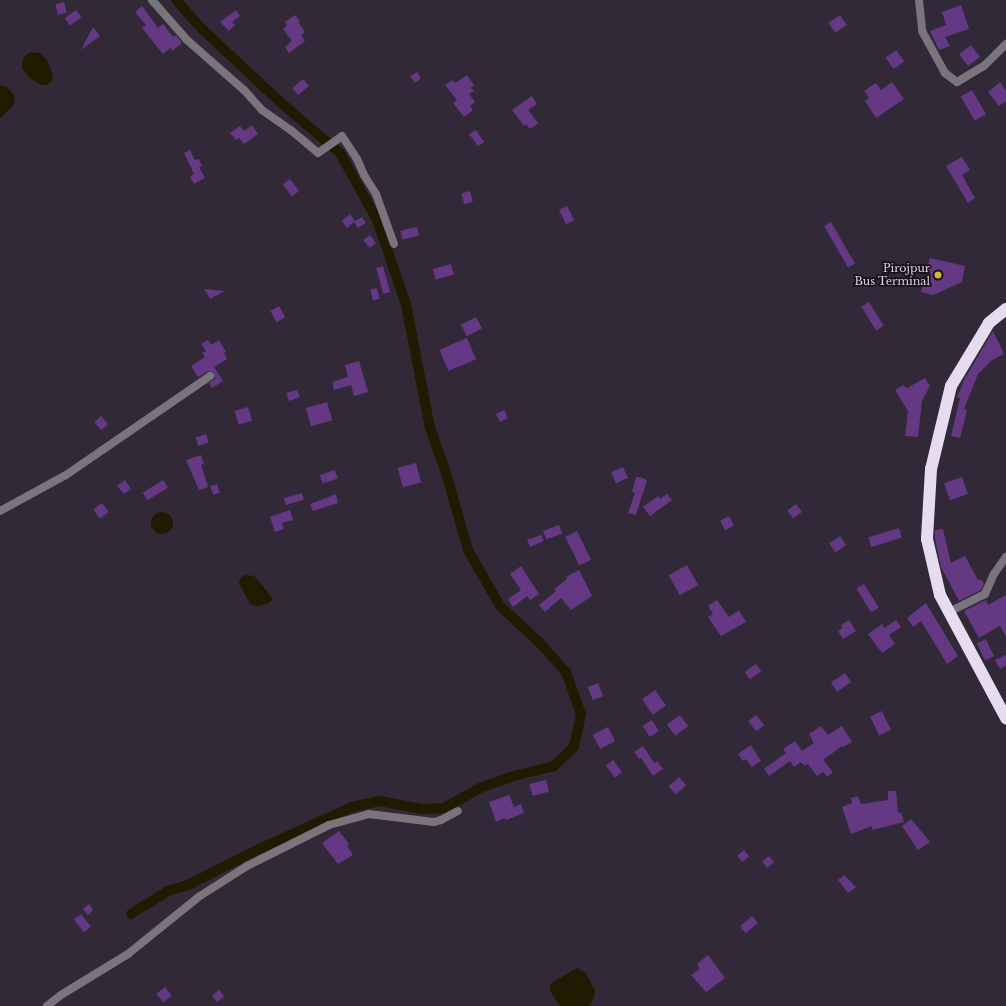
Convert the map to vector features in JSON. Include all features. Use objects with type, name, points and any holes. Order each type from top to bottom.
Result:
[{"type":"highway","points":[[1006,309],[989,323],[951,386],[931,469],[927,539],[940,595],[1006,718]]},
{"type":"street","points":[[152,0],[186,40],[244,90],[262,110],[292,131],[318,153],[342,136],[357,159],[364,175],[376,194],[394,244]]},
{"type":"street","points":[[919,0],[922,31],[945,73],[957,82],[984,66],[1006,44]]},
{"type":"street","points":[[0,511],[66,475],[210,376]]},
{"type":"street","points":[[949,612],[985,594],[994,574],[1006,557]]},
{"type":"street","points":[[47,1006],[128,954],[200,896],[247,866],[318,830],[340,821],[369,814],[434,822],[458,811]]},
{"type":"shaded area","points":[[30,52],[40,53],[47,60],[53,76],[52,81],[47,85],[41,85],[30,78],[22,68],[23,58]]},
{"type":"shaded area","points":[[0,85],[7,87],[14,95],[15,101],[12,107],[0,118]]},
{"type":"shaded area","points":[[162,512],[170,515],[173,523],[170,531],[162,534],[154,531],[151,523],[154,515]]},
{"type":"shaded area","points":[[245,575],[254,576],[259,581],[272,598],[271,601],[267,604],[257,606],[250,604],[239,583],[240,579]]},
{"type":"shaded area","points":[[577,968],[586,973],[595,991],[594,998],[589,1006],[560,1006],[550,991],[550,984]]},
{"type":"building","points":[[64,2],[67,13],[58,15],[55,4]]},
{"type":"building","points":[[961,5],[969,29],[945,37],[950,46],[939,50],[930,31],[946,25],[942,12]]},
{"type":"building","points":[[142,6],[158,28],[163,24],[173,37],[176,35],[182,43],[172,51],[171,48],[163,54],[142,28],[146,25],[135,12]]},
{"type":"building","points":[[76,10],[81,17],[70,26],[65,18]]},
{"type":"building","points":[[236,10],[240,16],[232,22],[235,25],[229,31],[220,22]]},
{"type":"building","points":[[295,15],[300,21],[298,22],[305,32],[301,35],[305,41],[289,53],[285,47],[292,41],[283,29],[287,25],[285,22]]},
{"type":"building","points":[[840,15],[847,25],[835,33],[829,23]]},
{"type":"building","points":[[93,27],[100,36],[81,50]]},
{"type":"building","points":[[971,45],[980,57],[968,66],[959,54]]},
{"type":"building","points":[[896,50],[904,61],[894,69],[885,58]]},
{"type":"building","points":[[417,72],[421,78],[415,83],[410,76]]},
{"type":"building","points":[[467,75],[474,85],[471,88],[474,91],[469,94],[475,102],[470,106],[473,110],[464,117],[453,103],[457,100],[445,85],[453,80],[455,83]]},
{"type":"building","points":[[303,79],[309,86],[298,95],[292,88]]},
{"type":"building","points":[[892,82],[904,99],[876,118],[865,101],[869,98],[864,91],[876,83],[881,90]]},
{"type":"building","points":[[1000,82],[1006,91],[1006,101],[999,106],[988,92]]},
{"type":"building","points":[[972,90],[986,114],[975,121],[961,96]]},
{"type":"building","points":[[532,96],[537,104],[528,110],[538,123],[530,129],[526,124],[524,126],[512,110]]},
{"type":"building","points":[[252,125],[258,134],[244,144],[239,138],[236,140],[230,133],[240,126],[244,131]]},
{"type":"building","points":[[476,130],[484,142],[478,146],[469,134]]},
{"type":"building","points":[[190,150],[195,160],[199,159],[202,166],[199,167],[205,178],[194,184],[190,177],[194,174],[184,153]]},
{"type":"building","points":[[962,157],[970,170],[962,175],[975,198],[968,203],[946,166]]},
{"type":"building","points":[[290,179],[299,191],[292,196],[283,184]]},
{"type":"building","points":[[470,191],[473,202],[464,204],[461,193]]},
{"type":"building","points":[[567,206],[574,220],[566,224],[559,210]]},
{"type":"building","points":[[350,214],[355,221],[362,217],[366,223],[358,228],[354,222],[347,228],[342,221]]},
{"type":"building","points":[[831,222],[855,264],[848,268],[824,226]]},
{"type":"building","points":[[417,227],[419,236],[402,240],[400,231]]},
{"type":"building","points":[[370,235],[376,243],[370,248],[363,240]]},
{"type":"building","points":[[930,258],[965,266],[962,282],[933,295],[921,292]]},
{"type":"building","points":[[451,264],[454,275],[435,280],[433,269]]},
{"type":"building","points":[[383,266],[390,292],[383,294],[376,268]]},
{"type":"building","points":[[377,288],[380,299],[373,300],[370,290]]},
{"type":"building","points":[[204,289],[225,291],[210,299]]},
{"type":"building","points":[[869,302],[884,326],[876,331],[861,307]]},
{"type":"building","points":[[279,306],[285,317],[277,322],[270,311]]},
{"type":"building","points":[[476,317],[482,329],[467,336],[461,325]]},
{"type":"building","points":[[993,331],[1004,354],[992,360],[978,374],[964,409],[967,410],[960,438],[951,436],[960,398],[957,397],[965,378]]},
{"type":"building","points":[[467,338],[476,359],[448,371],[439,350]]},
{"type":"building","points":[[208,340],[211,345],[219,340],[226,352],[224,353],[227,359],[214,367],[223,381],[212,388],[209,383],[215,379],[214,373],[209,371],[198,377],[191,366],[205,357],[202,353],[206,351],[201,344]]},
{"type":"building","points":[[359,361],[368,392],[354,396],[351,385],[334,390],[332,382],[348,377],[345,365]]},
{"type":"building","points":[[925,378],[930,386],[922,401],[918,437],[905,436],[908,411],[895,390],[903,385],[907,388]]},
{"type":"building","points":[[297,390],[300,397],[289,401],[286,393]]},
{"type":"building","points":[[327,402],[332,420],[311,426],[306,408]]},
{"type":"building","points":[[248,407],[252,420],[239,424],[235,411]]},
{"type":"building","points":[[504,410],[508,418],[500,422],[496,414]]},
{"type":"building","points":[[101,416],[108,424],[101,430],[94,422]]},
{"type":"building","points":[[206,434],[209,443],[198,446],[196,437]]},
{"type":"building","points":[[201,455],[204,464],[201,465],[208,487],[199,490],[186,460]]},
{"type":"building","points":[[416,463],[421,482],[403,487],[398,468]]},
{"type":"building","points":[[623,467],[628,478],[616,483],[611,472]]},
{"type":"building","points":[[335,470],[338,479],[323,484],[320,475]]},
{"type":"building","points":[[636,477],[647,480],[636,515],[628,513],[635,493],[632,492]]},
{"type":"building","points":[[962,477],[968,494],[950,500],[944,483]]},
{"type":"building","points":[[125,480],[131,489],[124,494],[117,486]]},
{"type":"building","points":[[163,480],[168,488],[147,500],[143,493]]},
{"type":"building","points":[[217,484],[220,493],[213,495],[210,486]]},
{"type":"building","points":[[302,493],[304,500],[286,505],[284,498]]},
{"type":"building","points":[[336,494],[338,503],[313,511],[310,504]]},
{"type":"building","points":[[667,494],[672,500],[650,516],[643,507],[658,496],[660,499]]},
{"type":"building","points":[[102,503],[109,512],[100,518],[93,510]]},
{"type":"building","points":[[796,504],[802,512],[793,519],[787,511]]},
{"type":"building","points":[[290,510],[293,520],[282,523],[284,529],[275,532],[270,517]]},
{"type":"building","points":[[729,516],[734,526],[725,530],[720,521]]},
{"type":"building","points":[[559,525],[562,533],[546,539],[543,531]]},
{"type":"building","points":[[899,528],[902,538],[871,547],[868,537]]},
{"type":"building","points":[[943,529],[951,563],[965,556],[978,580],[981,579],[984,584],[981,590],[959,601],[941,567],[935,539],[935,530]]},
{"type":"building","points":[[577,531],[591,560],[579,565],[565,537]]},
{"type":"building","points":[[541,535],[544,541],[530,547],[527,540]]},
{"type":"building","points":[[840,536],[846,545],[835,552],[829,543]]},
{"type":"building","points":[[687,565],[698,585],[680,595],[669,575]]},
{"type":"building","points":[[521,566],[539,594],[530,600],[527,596],[513,607],[508,599],[521,590],[510,574]]},
{"type":"building","points":[[579,570],[592,596],[571,610],[561,598],[545,612],[539,605],[556,591],[554,589],[567,579],[566,577]]},
{"type":"building","points":[[864,584],[879,608],[871,613],[856,589]]},
{"type":"building","points":[[1006,595],[1006,637],[1000,626],[979,638],[964,611],[986,600],[988,605]]},
{"type":"building","points":[[717,600],[729,617],[739,610],[746,622],[721,636],[708,617],[713,614],[708,606]]},
{"type":"building","points":[[926,603],[958,656],[947,664],[921,621],[913,627],[907,618]]},
{"type":"building","points":[[849,620],[856,631],[843,639],[838,631],[843,628],[841,625]]},
{"type":"building","points":[[896,620],[901,627],[889,635],[895,644],[882,653],[868,634],[882,624],[884,628]]},
{"type":"building","points":[[986,639],[994,656],[985,660],[977,643]]},
{"type":"building","points":[[1006,655],[1006,666],[1000,669],[995,660]]},
{"type":"building","points":[[756,664],[761,671],[750,680],[745,672]]},
{"type":"building","points":[[845,673],[851,682],[837,692],[831,683]]},
{"type":"building","points":[[598,683],[603,696],[593,700],[588,687]]},
{"type":"building","points":[[655,690],[666,706],[653,715],[642,699]]},
{"type":"building","points":[[882,711],[891,730],[879,736],[870,716]]},
{"type":"building","points":[[680,715],[688,726],[675,736],[667,724]]},
{"type":"building","points":[[756,715],[764,725],[756,731],[748,721]]},
{"type":"building","points":[[652,720],[659,731],[650,737],[643,726]]},
{"type":"building","points":[[821,726],[828,735],[842,726],[852,742],[843,747],[842,746],[823,760],[833,772],[827,777],[823,772],[817,776],[808,764],[805,766],[801,762],[794,767],[790,761],[769,776],[764,769],[786,753],[783,749],[795,741],[802,751],[814,743],[809,734]]},
{"type":"building","points":[[608,727],[615,741],[600,749],[593,735]]},
{"type":"building","points":[[751,745],[761,761],[752,767],[746,759],[743,761],[738,754]]},
{"type":"building","points":[[643,746],[654,763],[657,761],[663,769],[653,776],[641,758],[639,759],[634,752]]},
{"type":"building","points":[[613,760],[622,772],[615,777],[606,765]]},
{"type":"building","points":[[679,777],[686,785],[676,794],[668,786]]},
{"type":"building","points":[[546,780],[549,792],[532,796],[530,784]]},
{"type":"building","points":[[888,791],[896,791],[898,813],[901,812],[904,822],[872,830],[872,826],[851,834],[842,807],[852,803],[851,798],[858,796],[861,804],[888,800]]},
{"type":"building","points":[[509,795],[514,807],[521,804],[524,813],[496,822],[489,802]]},
{"type":"building","points":[[911,819],[930,842],[918,850],[902,826]]},
{"type":"building","points":[[339,831],[349,844],[347,846],[353,855],[338,864],[322,843]]},
{"type":"building","points":[[744,850],[749,856],[742,862],[737,856]]},
{"type":"building","points":[[769,856],[774,862],[767,868],[762,862]]},
{"type":"building","points":[[844,875],[856,887],[848,893],[838,880]]},
{"type":"building","points":[[89,904],[93,910],[88,915],[83,909]]},
{"type":"building","points":[[81,914],[91,927],[84,932],[74,920]]},
{"type":"building","points":[[752,916],[758,923],[746,933],[740,926]]},
{"type":"building","points":[[708,955],[725,978],[706,992],[691,975],[700,969],[697,964]]},
{"type":"building","points":[[165,987],[172,996],[163,1002],[156,994]]},
{"type":"building","points":[[219,990],[224,996],[217,1002],[212,996]]},
{"type":"waterway","points":[[131,914],[168,891],[188,885],[259,849],[352,807],[380,801],[421,809],[444,808],[482,787],[517,775],[553,767],[574,747],[581,714],[566,672],[539,642],[500,606],[468,550],[446,473],[430,428],[406,304],[377,220],[340,153],[279,101],[203,30],[176,0]]},
{"type":"place","name":"Pirojpur Bus Terminal","points":[[938,275]]}]
